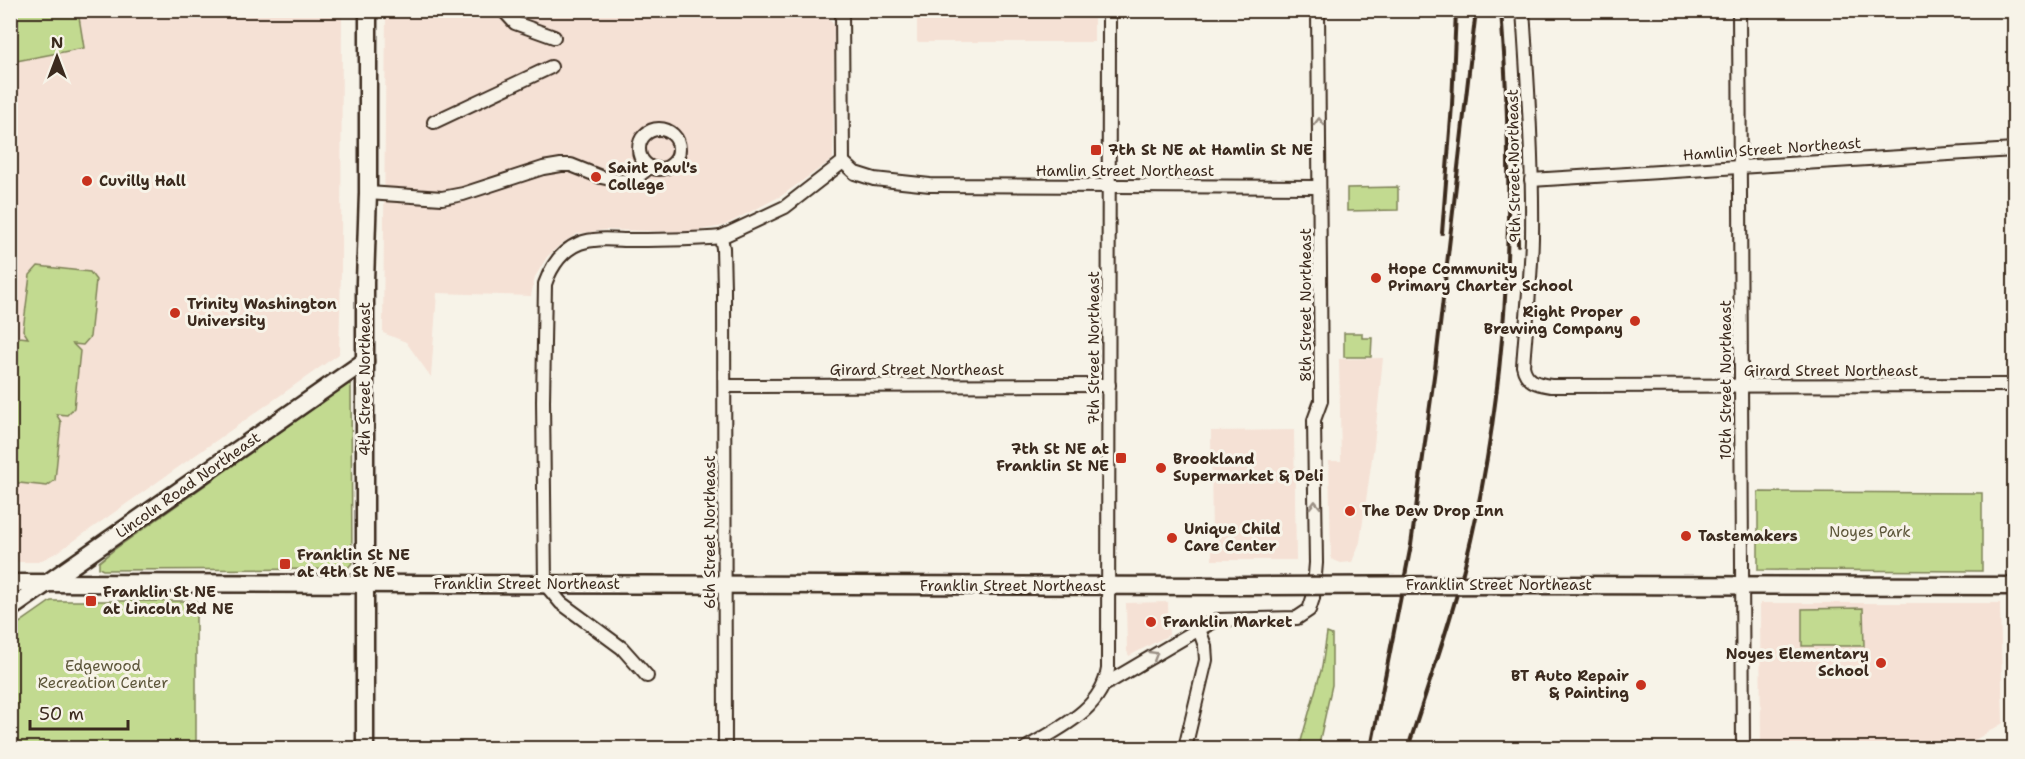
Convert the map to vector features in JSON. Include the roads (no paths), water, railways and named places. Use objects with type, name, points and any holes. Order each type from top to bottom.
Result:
[{"type":"street","name":"4th Street Northeast","points":[[365,748],[365,282],[368,193],[368,10]]},
{"type":"street","points":[[503,10],[515,23],[554,37]]},
{"type":"street","points":[[647,676],[622,648],[561,603],[545,584],[544,292],[549,272],[555,262],[568,250],[581,243],[599,240],[691,240],[721,237],[785,207],[843,162],[842,10]]},
{"type":"street","name":"7th Street Northeast","points":[[1104,686],[1109,660],[1109,10]]},
{"type":"street","name":"8th Street Northeast","points":[[1199,629],[1222,619],[1297,618],[1309,610],[1314,597],[1316,564],[1314,420],[1321,401],[1318,10]]},
{"type":"street","name":"9th Street Northeast","points":[[1523,10],[1531,180],[1531,258],[1523,366],[1528,378],[1539,384]]},
{"type":"street","name":"10th Street Northeast","points":[[1740,10],[1743,748]]},
{"type":"street","points":[[434,122],[551,67]]},
{"type":"street","name":"Hamlin Street Northeast","points":[[1531,180],[2014,150]]},
{"type":"street","name":"Hamlin Street Northeast","points":[[843,162],[855,173],[874,179],[930,185],[1319,187]]},
{"type":"street","points":[[368,193],[442,198],[463,194],[543,168],[561,165],[571,165],[620,182],[632,182],[650,167]]},
{"type":"street","name":"6th Street Northeast","points":[[721,237],[725,386],[725,748]]},
{"type":"street","name":"Lincoln Road Northeast","points":[[10,609],[365,361]]},
{"type":"street","name":"Girard Street Northeast","points":[[1539,384],[2014,385]]},
{"type":"street","name":"Girard Street Northeast","points":[[725,386],[1109,385]]},
{"type":"street","name":"Franklin Street Northeast","points":[[10,583],[2014,586]]},
{"type":"street","points":[[1026,748],[1085,711],[1104,686],[1199,629],[1205,646],[1206,660],[1185,748]]},
{"type":"railway","points":[[1442,233],[1452,105],[1456,10]]},
{"type":"railway","points":[[1371,748],[1411,545],[1435,369],[1476,10]]},
{"type":"railway","points":[[1408,748],[1465,566],[1495,408],[1502,342],[1508,210],[1508,144],[1501,10]]},
{"type":"railway","points":[[1517,146],[1518,245]]},
{"type":"place","name":"7th St NE at Hamlin St NE","points":[[1096,150]]},
{"type":"place","name":"Saint Paul's College","points":[[596,177]]},
{"type":"place","name":"Cuvilly Hall","points":[[87,181]]},
{"type":"place","name":"Hope Community Primary Charter School","points":[[1376,278]]},
{"type":"place","name":"Trinity Washington University","points":[[175,313]]},
{"type":"place","name":"Right Proper Brewing Company","points":[[1635,321]]},
{"type":"place","name":"7th St NE at Franklin St NE","points":[[1121,458]]},
{"type":"place","name":"Brookland Supermarket & Deli","points":[[1161,468]]},
{"type":"place","name":"The Dew Drop Inn","points":[[1350,511]]},
{"type":"place","name":"Tastemakers","points":[[1686,536]]},
{"type":"place","name":"Unique Child Care Center","points":[[1172,538]]},
{"type":"place","name":"Franklin St NE at 4th St NE","points":[[285,564]]},
{"type":"place","name":"Franklin St NE at Lincoln Rd NE","points":[[91,601]]},
{"type":"place","name":"Franklin Market","points":[[1151,622]]},
{"type":"place","name":"Noyes Elementary School","points":[[1881,663]]},
{"type":"place","name":"BT Auto Repair & Painting","points":[[1641,685]]},
{"type":"park label","name":"Noyes Park","points":[[1870,532]]},
{"type":"park label","name":"Edgewood Recreation Center","points":[[103,674]]}]
